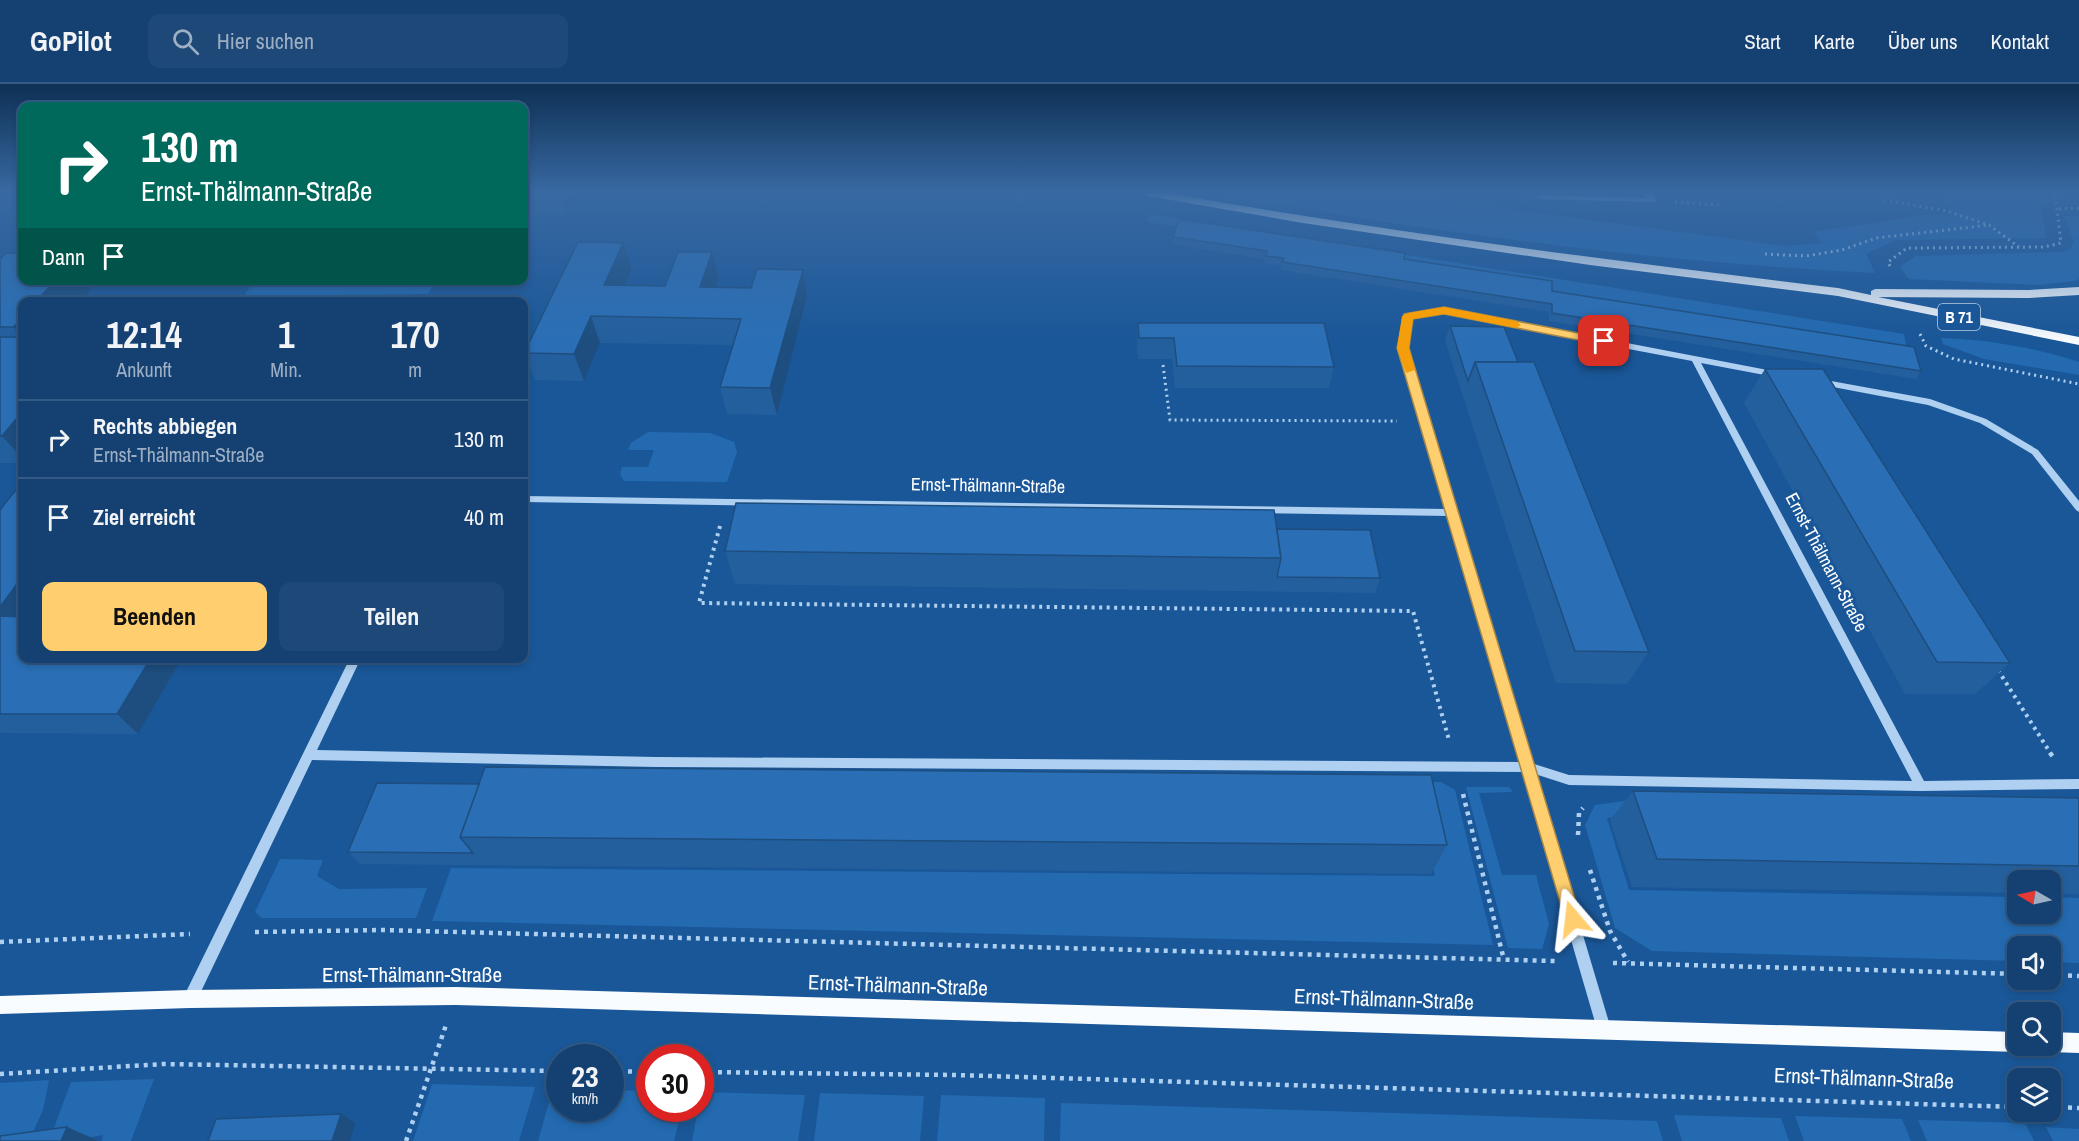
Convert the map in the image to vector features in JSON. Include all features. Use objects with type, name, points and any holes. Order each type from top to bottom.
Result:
[{"type":"main road","name":"B 71","points":[[1452,242],[1544,256],[1838,292],[2079,341]]},
{"type":"main road","name":"B 71","points":[[1838,292],[2028,294],[2079,291]]},
{"type":"main road","name":"Ernst-Thälmann-Straße","points":[[0,1005],[190,999],[456,996],[2007,1041]]},
{"type":"main road","points":[[2061,1042],[2079,1043]]},
{"type":"street","points":[[1605,1029],[1403,348],[1408,316],[1444,311],[1789,376]]},
{"type":"street","name":"Ernst-Thälmann-Straße","points":[[1695,359],[1921,786]]},
{"type":"street","points":[[1813,381],[1930,402],[1983,421],[2035,453],[2079,508]]},
{"type":"street","name":"Ernst-Thälmann-Straße","points":[[528,499],[1452,513]]},
{"type":"street","points":[[190,999],[354,663]]},
{"type":"street","points":[[308,755],[680,762],[1527,766],[1569,780],[1921,786],[2075,784]]},
{"type":"path","points":[[1754,254],[1806,256],[1842,250],[1864,242]]},
{"type":"path","points":[[2013,242],[2019,247]]},
{"type":"path","points":[[1891,269],[1888,262],[1906,248],[2019,247],[2061,242]]},
{"type":"path","points":[[1920,333],[1927,347],[1948,356],[1984,367],[2079,384]]},
{"type":"path","points":[[1163,365],[1170,420],[1425,421]]},
{"type":"path","points":[[727,502],[699,603],[1413,611],[1456,766],[1504,960]]},
{"type":"path","points":[[1995,666],[2075,784]]},
{"type":"path","points":[[1582,847],[1578,836],[1579,813],[1586,804]]},
{"type":"path","points":[[1589,868],[1610,931],[1629,963]]},
{"type":"path","points":[[0,942],[221,932],[382,930],[2007,974]]},
{"type":"path","points":[[2061,975],[2079,976]]},
{"type":"path","points":[[406,1141],[456,996]]},
{"type":"path","points":[[0,1074],[163,1064],[546,1071]]},
{"type":"path","name":"Ernst-Thälmann-Straße","points":[[714,1072],[955,1075],[2007,1107]]},
{"type":"path","points":[[2061,1107],[2079,1108]]},
{"type":"shaded area","points":[[1280,242],[1327,242],[1904,334],[1908,354],[1549,299],[1402,261]]},
{"type":"shaded area","points":[[1532,242],[1757,242],[1784,246],[1822,242],[1891,242],[1866,254],[1875,273],[1709,261]]},
{"type":"shaded area","points":[[2074,242],[2079,242],[2079,279],[2039,285],[1909,279],[1900,267],[1915,256],[2063,252],[2070,249]]},
{"type":"shaded area","points":[[251,285],[434,285],[428,294],[244,296]]},
{"type":"shaded area","points":[[1941,338],[1993,342],[2062,357],[2079,362],[2079,375],[1984,359],[1943,344]]},
{"type":"shaded area","points":[[648,432],[710,433],[734,442],[737,452],[727,482],[624,481],[620,474],[622,467],[648,467],[654,450],[628,450],[631,443]]},
{"type":"shaded area","points":[[1441,782],[1455,790],[1493,945],[432,921],[451,868],[1435,876],[1419,801],[1383,783]]},
{"type":"shaded area","points":[[1466,787],[1509,787],[1513,792],[1479,793],[1502,875],[1536,875],[1549,924],[1542,949],[1508,948]]},
{"type":"shaded area","points":[[1632,800],[1637,816],[1607,818],[1629,890],[2007,897],[2007,924],[2061,924],[2061,897],[2079,898],[2079,963],[2061,962],[2061,936],[2007,936],[2007,961],[1652,951],[1615,928],[1585,825],[1595,805]]},
{"type":"shaded area","points":[[280,859],[323,860],[317,876],[339,889],[427,888],[416,918],[262,918],[255,912]]},
{"type":"shaded area","points":[[154,1079],[131,1141],[102,1141],[103,1135],[71,1141],[49,1141],[71,1082]]},
{"type":"shaded area","points":[[49,1080],[43,1110],[29,1141],[0,1141],[0,1083]]},
{"type":"shaded area","points":[[432,1084],[535,1087],[519,1141],[413,1141]]},
{"type":"shaded area","points":[[624,1090],[636,1091],[636,1122],[679,1122],[674,1141],[538,1141],[546,1113],[546,1122],[624,1122]]},
{"type":"shaded area","points":[[714,1092],[805,1095],[798,1141],[692,1141],[696,1122],[714,1122]]},
{"type":"shaded area","points":[[820,1093],[924,1096],[920,1141],[814,1141]]},
{"type":"shaded area","points":[[941,1095],[1045,1098],[1044,1141],[937,1141]]},
{"type":"shaded area","points":[[1061,1103],[1657,1121],[1663,1141],[1060,1141]]},
{"type":"shaded area","points":[[1674,1115],[1781,1118],[1789,1141],[1682,1141]]},
{"type":"shaded area","points":[[1795,1116],[1902,1119],[1911,1141],[1804,1141]]},
{"type":"shaded area","points":[[1918,1120],[2025,1123],[2034,1141],[1927,1141]]},
{"type":"shaded area","points":[[2046,1127],[2079,1129],[2079,1141],[2053,1141]]},
{"type":"building","points":[[578,242],[623,243],[604,285],[665,286],[678,252],[712,252],[700,287],[751,288],[757,269],[803,270],[770,388],[720,387],[741,319],[591,316],[574,354],[528,353],[528,345]]},
{"type":"building","points":[[1209,242],[1334,242],[1405,253],[1404,259],[1552,281],[1552,291],[1914,347],[1921,371],[1552,313],[1552,304],[1282,262],[1284,258],[1266,256],[1267,251]]},
{"type":"building","points":[[6,253],[18,253],[18,285],[51,285],[40,297],[18,297],[18,322],[14,327],[0,327],[0,259]]},
{"type":"building","points":[[1138,323],[1324,323],[1334,367],[1177,366],[1174,338],[1139,338]]},
{"type":"building","points":[[1450,326],[1504,327],[1518,362],[1475,362],[1468,381]]},
{"type":"building","points":[[0,337],[18,337],[18,417],[0,436]]},
{"type":"building","points":[[1475,362],[1534,362],[1649,652],[1575,651]]},
{"type":"building","points":[[1765,369],[1823,369],[2010,663],[1937,662]]},
{"type":"building","points":[[18,487],[18,582],[0,607],[0,510]]},
{"type":"building","points":[[736,503],[1274,510],[1281,558],[725,551]]},
{"type":"building","points":[[1277,529],[1370,530],[1380,578],[1277,577],[1281,558]]},
{"type":"building","points":[[0,616],[18,617],[18,663],[148,663],[117,714],[0,714]]},
{"type":"building","points":[[485,767],[1431,775],[1447,845],[460,837]]},
{"type":"building","points":[[377,783],[479,784],[460,837],[473,853],[348,852]]},
{"type":"building","points":[[1633,791],[2079,798],[2079,866],[1657,859]]},
{"type":"building","points":[[341,1114],[332,1141],[208,1141],[216,1119]]},
{"type":"building","points":[[67,1127],[61,1141],[0,1141],[0,1136]]},
{"type":"slow traffic","points":[[1410,370],[1403,348],[1408,316],[1444,311],[1516,325]]},
{"type":"route","points":[[1573,919],[1403,348],[1408,316],[1444,311],[1604,341]]}]
